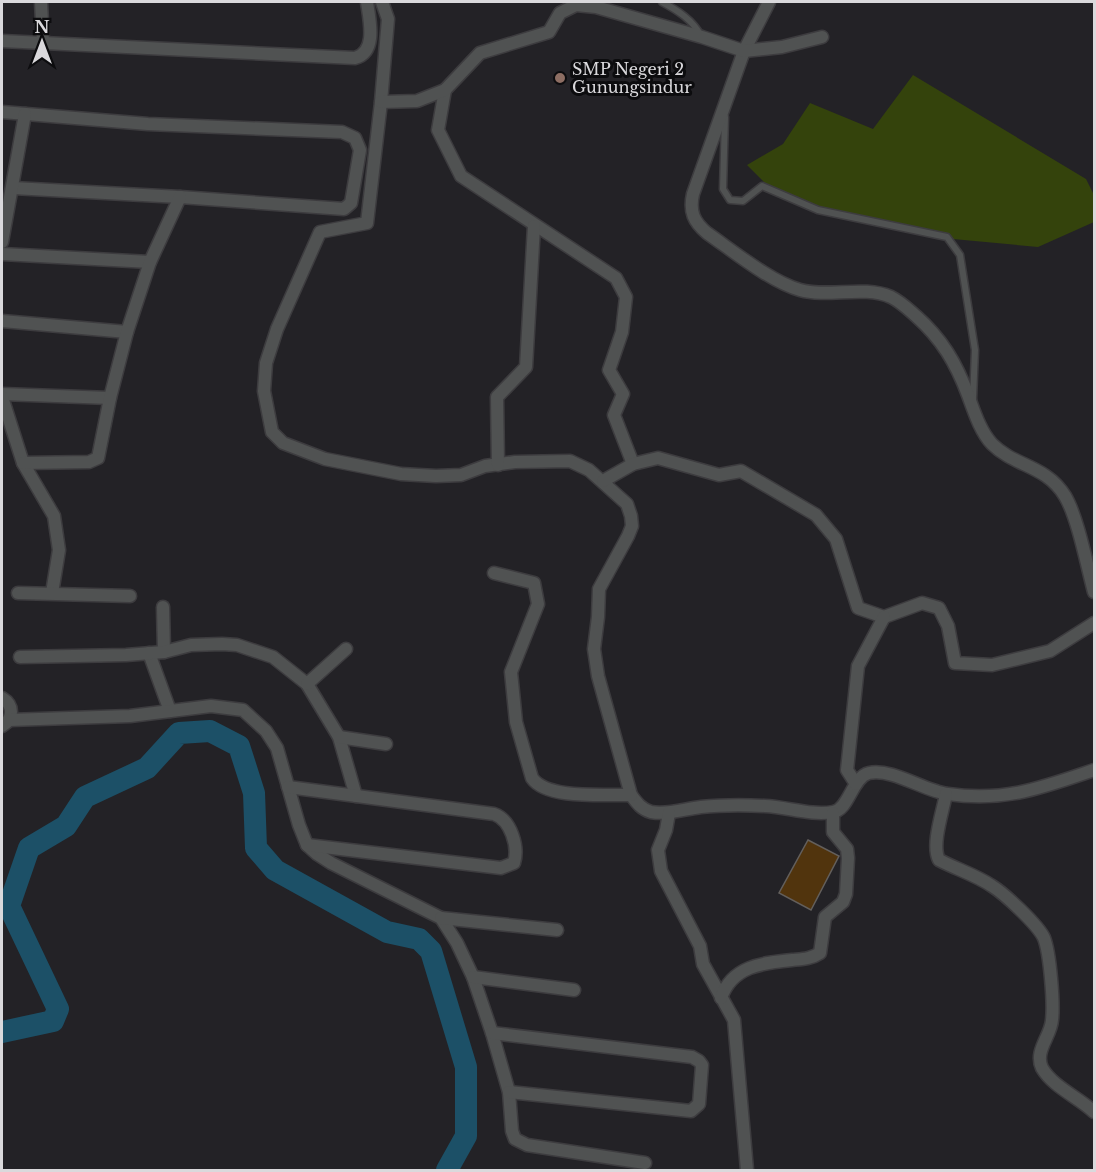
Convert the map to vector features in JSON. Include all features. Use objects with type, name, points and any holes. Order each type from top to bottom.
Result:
[{"type":"street","points":[[41,2],[43,43]]},
{"type":"street","points":[[2,41],[355,58],[363,55],[371,31],[367,2]]},
{"type":"street","points":[[382,2],[388,19],[367,223],[320,232],[272,343],[266,363],[264,392],[272,432],[283,443],[312,455],[378,471],[453,475],[524,461],[570,461],[589,470],[627,504],[632,516],[632,526],[599,589],[594,650],[598,676],[631,795],[639,806],[650,812],[669,813],[703,807],[764,806],[833,813],[842,806],[856,784],[868,773],[884,773],[946,794],[996,797],[1031,792],[1095,770]]},
{"type":"street","points":[[769,2],[744,51],[692,200],[691,207],[697,224],[771,276],[801,290],[882,294],[901,303],[942,341],[959,370],[977,420],[991,443],[1003,453],[1052,479],[1059,486],[1071,509],[1095,592]]},
{"type":"street","points":[[381,102],[417,101],[445,90],[480,53],[549,32],[560,13],[576,5],[596,7],[744,51],[782,47],[822,37]]},
{"type":"street","points":[[445,90],[438,130],[461,176],[616,278],[626,297],[621,332],[609,370],[623,394],[614,415],[633,464]]},
{"type":"street","points":[[2,112],[148,124],[342,132],[355,138],[360,150],[351,202],[344,209],[13,188]]},
{"type":"street","points":[[2,242],[25,114]]},
{"type":"street","points":[[23,463],[96,460],[100,452],[110,398],[127,332],[150,262],[180,197]]},
{"type":"street","points":[[498,465],[497,397],[525,367],[534,226]]},
{"type":"street","points":[[2,254],[150,262]]},
{"type":"street","points":[[2,321],[127,332]]},
{"type":"street","points":[[52,593],[59,550],[54,516],[23,463],[2,395],[110,398]]},
{"type":"street","points":[[603,481],[633,464],[658,458],[719,475],[741,471],[816,514],[836,539],[858,608],[884,617],[922,603],[939,608],[948,626],[955,663],[992,665],[1050,651],[1095,623]]},
{"type":"street","points":[[494,573],[534,583],[538,603],[511,672],[516,722],[532,778],[536,784],[553,791],[631,795]]},
{"type":"street","points":[[18,593],[130,596]]},
{"type":"street","points":[[163,607],[164,652]]},
{"type":"street","points":[[856,784],[848,770],[858,666],[884,617]]},
{"type":"street","points":[[20,657],[164,652],[191,645],[237,645],[273,657],[307,684],[339,737],[356,796]]},
{"type":"street","points":[[307,684],[346,649]]},
{"type":"street","points":[[149,653],[170,711]]},
{"type":"street","points":[[2,698],[9,704],[11,710],[5,723],[130,716],[211,706],[243,711],[266,731],[277,748],[308,845],[316,854],[441,918],[557,930]]},
{"type":"street","points":[[339,737],[387,744]]},
{"type":"street","points":[[288,787],[500,816],[508,825],[513,840],[515,861],[501,868],[308,845]]},
{"type":"street","points":[[946,794],[938,832],[937,855],[939,860],[992,885],[1016,907],[1044,939],[1051,988],[1052,1020],[1041,1050],[1041,1065],[1054,1082],[1095,1112]]},
{"type":"street","points":[[669,813],[666,830],[658,850],[660,871],[700,946],[703,964],[734,1020],[747,1170]]},
{"type":"street","points":[[721,998],[730,981],[744,969],[763,963],[812,957],[820,953],[825,917],[843,902],[846,894],[847,849],[833,832],[833,813]]},
{"type":"street","points":[[441,918],[457,943],[473,977],[492,1033],[508,1092],[512,1131],[518,1142],[645,1163]]},
{"type":"street","points":[[473,977],[574,990]]},
{"type":"street","points":[[492,1033],[692,1057],[702,1065],[699,1104],[691,1111],[508,1092]]},
{"type":"lane","points":[[662,2],[688,19],[702,37]]},
{"type":"lane","points":[[725,106],[723,189],[730,200],[742,201],[762,186],[818,210],[947,237],[960,255],[975,350],[972,406]]},
{"type":"green space","points":[[913,75],[1086,179],[1094,195],[1094,222],[1038,247],[953,239],[859,215],[804,206],[764,182],[747,165],[783,144],[810,103],[873,129]]},
{"type":"building","points":[[808,840],[839,856],[811,910],[779,893]]},
{"type":"waterway","points":[[2,1032],[53,1021],[58,1009],[9,906],[29,848],[66,826],[85,797],[147,768],[179,733],[210,731],[239,746],[254,793],[256,848],[275,870],[387,932],[419,939],[431,951],[466,1067],[466,1136],[447,1170]]},
{"type":"place","name":"SMP Negeri 2 Gunungsindur","points":[[560,78]]}]
